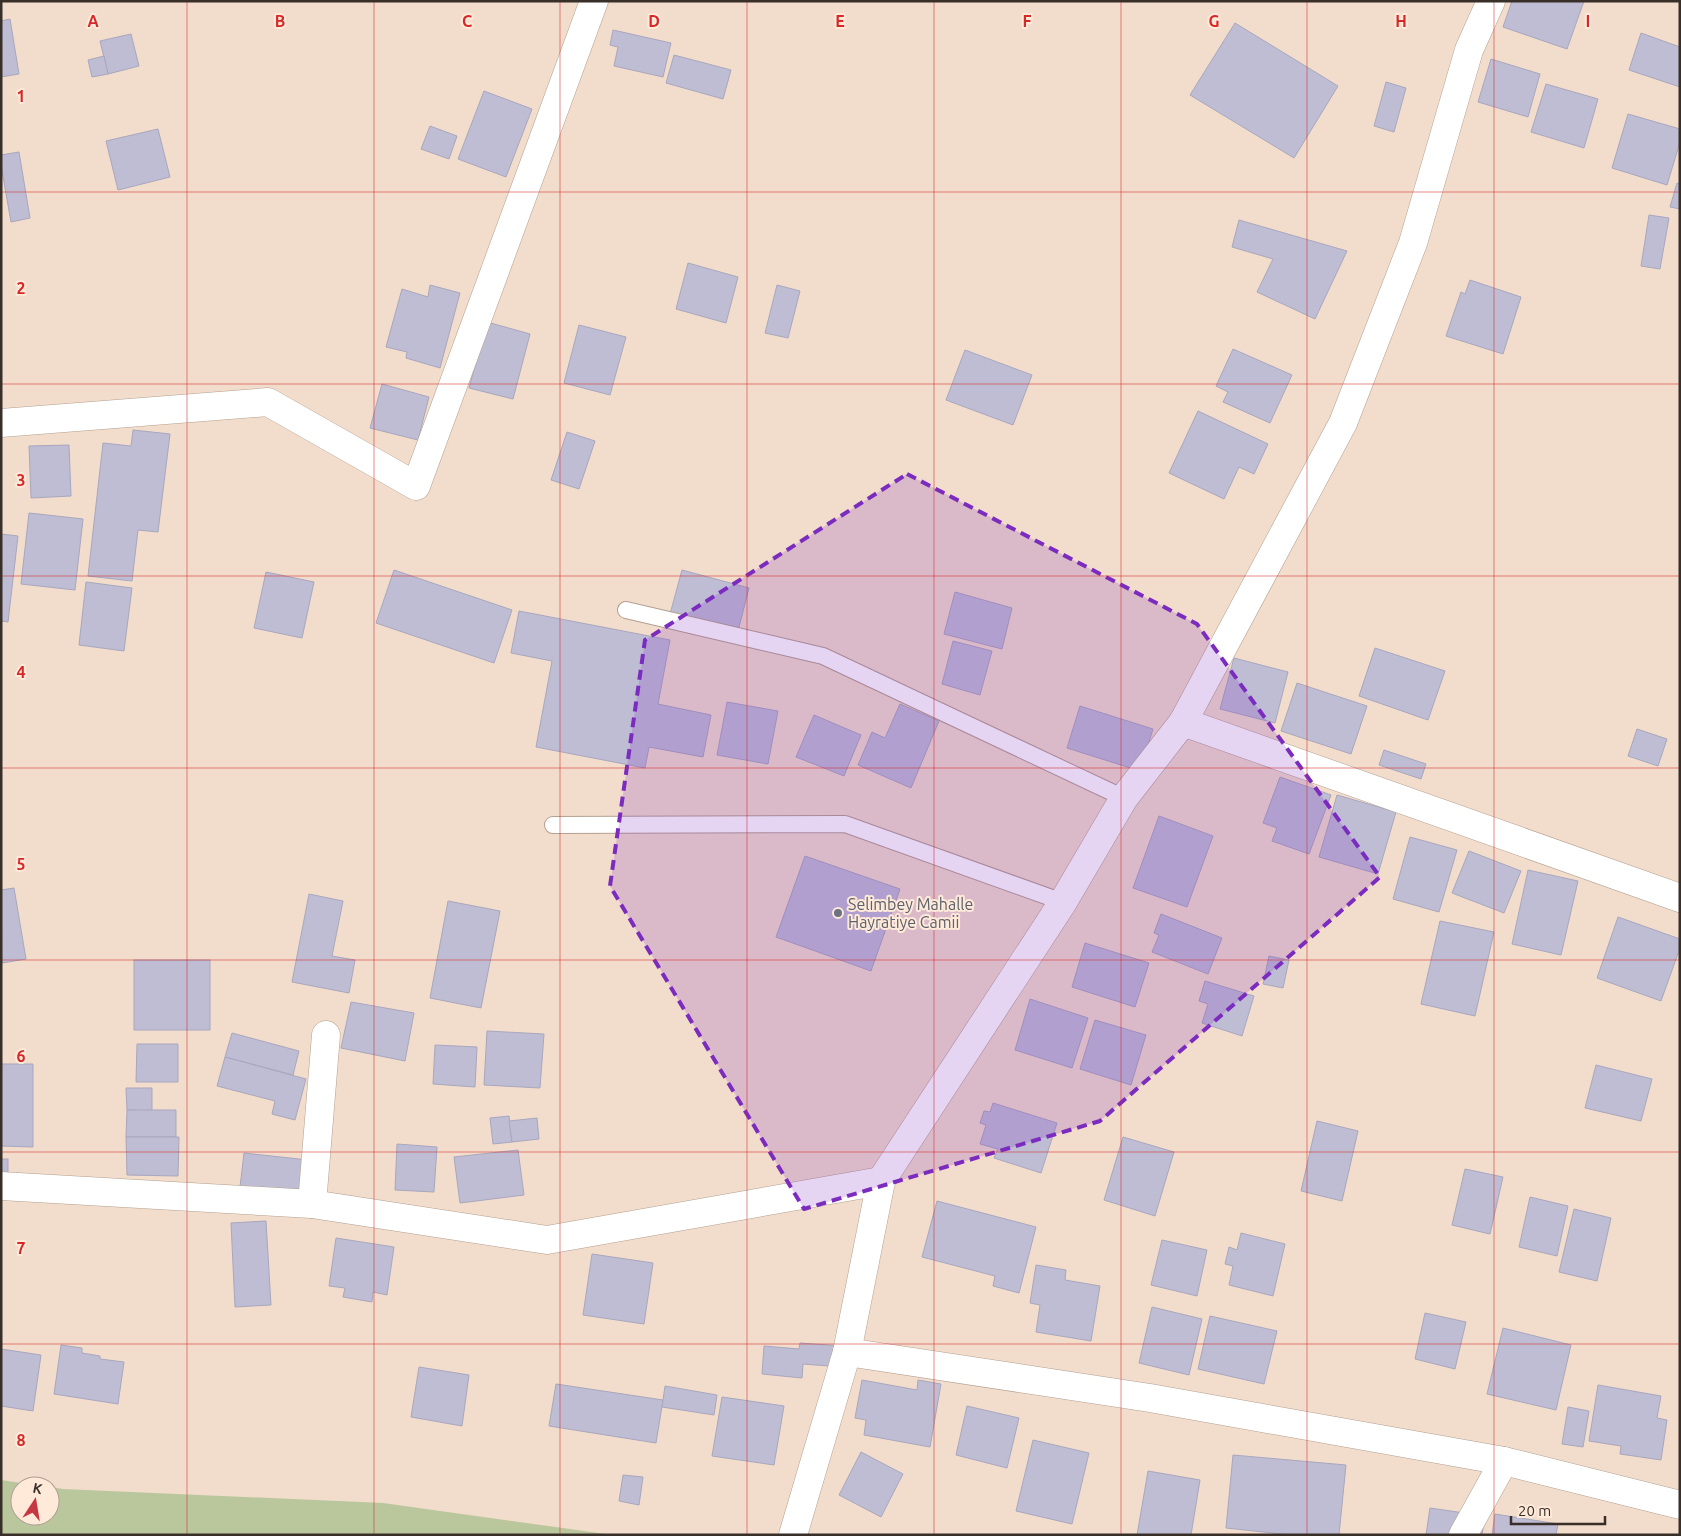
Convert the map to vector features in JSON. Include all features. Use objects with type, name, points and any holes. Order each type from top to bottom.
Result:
[{"type":"street","points":[[1,423],[268,402],[416,486],[594,1]]},
{"type":"street","points":[[793,1535],[847,1352],[881,1181],[1063,902],[1124,798],[1183,722],[1343,424],[1413,243],[1469,50],[1491,1]]},
{"type":"street","points":[[1183,722],[1680,898]]},
{"type":"street","points":[[312,1204],[326,1035]]},
{"type":"street","points":[[1,1186],[312,1204],[547,1240],[881,1181]]},
{"type":"street","points":[[847,1352],[1150,1398],[1504,1461],[1680,1505]]},
{"type":"street","points":[[1463,1535],[1504,1461]]},
{"type":"lane","points":[[626,610],[823,656],[1124,798]]},
{"type":"lane","points":[[553,825],[845,824],[1063,902]]},
{"type":"highlighted area","points":[[907,474],[1197,624],[1380,877],[1100,1121],[804,1209],[610,886],[645,640]]},
{"type":"green space","points":[[1,1480],[10,1481],[10,1526],[60,1526],[60,1489],[383,1503],[613,1535],[1,1535]]},
{"type":"building","points":[[1512,1],[1584,1],[1567,49],[1503,27]]},
{"type":"building","points":[[10,19],[19,74],[1,77],[1,21]]},
{"type":"building","points":[[1235,23],[1338,86],[1294,158],[1190,95]]},
{"type":"building","points":[[613,30],[671,43],[663,77],[614,66],[618,47],[610,45]]},
{"type":"building","points":[[1641,33],[1680,47],[1680,87],[1629,70]]},
{"type":"building","points":[[131,34],[139,66],[108,74],[100,41]]},
{"type":"building","points":[[674,55],[731,70],[723,99],[666,83]]},
{"type":"building","points":[[104,56],[108,74],[92,77],[88,60]]},
{"type":"building","points":[[1491,59],[1540,74],[1528,117],[1478,102]]},
{"type":"building","points":[[1386,82],[1406,88],[1394,132],[1374,126]]},
{"type":"building","points":[[1546,84],[1598,99],[1584,148],[1531,132]]},
{"type":"building","points":[[484,91],[532,109],[506,177],[458,159]]},
{"type":"building","points":[[1628,114],[1680,129],[1680,142],[1667,185],[1612,168]]},
{"type":"building","points":[[430,126],[457,136],[449,159],[421,149]]},
{"type":"building","points":[[158,129],[170,177],[118,190],[106,141]]},
{"type":"building","points":[[19,152],[30,218],[11,222],[1,155]]},
{"type":"building","points":[[1677,183],[1680,184],[1680,209],[1670,207]]},
{"type":"building","points":[[1649,215],[1669,218],[1660,269],[1641,266]]},
{"type":"building","points":[[1239,220],[1347,251],[1315,319],[1257,292],[1273,259],[1232,247]]},
{"type":"building","points":[[688,263],[738,277],[726,323],[676,309]]},
{"type":"building","points":[[1470,280],[1521,297],[1503,354],[1446,336],[1461,292],[1465,294]]},
{"type":"building","points":[[430,285],[460,293],[440,368],[406,358],[407,352],[386,347],[402,289],[428,297]]},
{"type":"building","points":[[777,285],[800,291],[788,338],[765,333]]},
{"type":"building","points":[[487,322],[530,334],[513,399],[469,388]]},
{"type":"building","points":[[579,325],[626,337],[610,395],[564,383]]},
{"type":"building","points":[[1233,349],[1292,375],[1270,423],[1223,402],[1228,392],[1216,386]]},
{"type":"building","points":[[965,350],[1032,375],[1013,425],[946,400]]},
{"type":"building","points":[[382,384],[429,397],[418,440],[370,428]]},
{"type":"building","points":[[1198,411],[1268,444],[1254,474],[1239,467],[1224,499],[1169,473]]},
{"type":"building","points":[[133,430],[170,434],[158,532],[138,530],[132,581],[88,576],[103,443],[131,446]]},
{"type":"building","points":[[567,432],[595,441],[579,489],[551,480]]},
{"type":"building","points":[[69,445],[71,496],[31,498],[29,446]]},
{"type":"building","points":[[29,513],[83,519],[75,590],[21,584]]},
{"type":"building","points":[[1,534],[18,536],[8,622],[1,621]]},
{"type":"building","points":[[394,570],[512,610],[494,663],[376,623]]},
{"type":"building","points":[[682,570],[749,588],[738,631],[670,614]]},
{"type":"building","points":[[266,572],[314,582],[302,638],[254,628]]},
{"type":"building","points":[[86,582],[132,588],[124,651],[79,645]]},
{"type":"building","points":[[955,592],[1012,608],[1002,649],[944,634]]},
{"type":"building","points":[[519,611],[670,640],[658,704],[711,715],[703,757],[649,747],[645,768],[536,747],[552,661],[511,653]]},
{"type":"building","points":[[953,641],[992,651],[980,695],[942,684]]},
{"type":"building","points":[[1375,648],[1445,671],[1428,720],[1359,696]]},
{"type":"building","points":[[1234,658],[1288,672],[1275,723],[1220,709]]},
{"type":"building","points":[[1297,683],[1367,706],[1351,754],[1281,731]]},
{"type":"building","points":[[727,702],[778,711],[768,764],[717,755]]},
{"type":"building","points":[[900,704],[939,721],[911,788],[858,765],[872,732],[885,738]]},
{"type":"building","points":[[1080,706],[1153,729],[1140,771],[1067,748]]},
{"type":"building","points":[[814,715],[861,735],[844,776],[796,757]]},
{"type":"building","points":[[1637,729],[1667,739],[1658,766],[1628,756]]},
{"type":"building","points":[[1384,750],[1426,764],[1421,779],[1379,765]]},
{"type":"building","points":[[1280,777],[1331,795],[1309,854],[1272,841],[1277,828],[1263,823]]},
{"type":"building","points":[[1337,795],[1396,812],[1378,874],[1319,857]]},
{"type":"building","points":[[1159,816],[1213,836],[1187,907],[1133,888]]},
{"type":"building","points":[[1410,837],[1457,850],[1439,912],[1393,899]]},
{"type":"building","points":[[1469,851],[1521,871],[1504,913],[1452,893]]},
{"type":"building","name":"Selimbey Mahalle Hayratiye Camii","points":[[805,856],[900,889],[871,971],[776,937]]},
{"type":"building","points":[[1528,870],[1578,881],[1561,955],[1512,944]]},
{"type":"building","points":[[14,888],[26,959],[2,963],[1,890]]},
{"type":"building","points":[[309,894],[343,901],[332,956],[355,960],[349,993],[292,982]]},
{"type":"building","points":[[448,901],[500,911],[481,1008],[430,998]]},
{"type":"building","points":[[1161,914],[1222,938],[1208,974],[1152,952],[1159,935],[1154,933]]},
{"type":"building","points":[[1618,917],[1680,939],[1680,948],[1661,1001],[1597,978]]},
{"type":"building","points":[[1440,921],[1494,932],[1475,1016],[1421,1004]]},
{"type":"building","points":[[1085,943],[1149,963],[1135,1007],[1072,987]]},
{"type":"building","points":[[1269,956],[1289,960],[1283,988],[1263,984]]},
{"type":"building","points":[[134,960],[210,960],[210,1030],[134,1030]]},
{"type":"building","points":[[1205,981],[1254,996],[1242,1036],[1202,1023],[1208,1004],[1199,1001]]},
{"type":"building","points":[[1030,999],[1088,1018],[1072,1068],[1015,1050]]},
{"type":"building","points":[[351,1002],[414,1013],[405,1061],[341,1048]]},
{"type":"building","points":[[1095,1020],[1146,1035],[1131,1085],[1080,1069]]},
{"type":"building","points":[[487,1031],[544,1034],[540,1088],[484,1085]]},
{"type":"building","points":[[232,1033],[299,1051],[293,1075],[225,1057]]},
{"type":"building","points":[[137,1044],[178,1044],[178,1082],[136,1082]]},
{"type":"building","points":[[435,1045],[477,1047],[475,1087],[433,1084]]},
{"type":"building","points":[[225,1057],[306,1079],[295,1120],[272,1114],[275,1101],[217,1086]]},
{"type":"building","points":[[1,1064],[33,1064],[33,1147],[1,1146]]},
{"type":"building","points":[[1596,1065],[1652,1079],[1641,1121],[1585,1108]]},
{"type":"building","points":[[126,1088],[152,1088],[152,1111],[127,1110]]},
{"type":"building","points":[[993,1103],[1057,1123],[1041,1173],[994,1158],[998,1149],[980,1144],[986,1125],[980,1123],[984,1111],[990,1112]]},
{"type":"building","points":[[127,1110],[176,1110],[176,1137],[126,1137]]},
{"type":"building","points":[[509,1116],[512,1142],[493,1144],[490,1118]]},
{"type":"building","points":[[537,1118],[539,1139],[512,1142],[509,1121]]},
{"type":"building","points":[[1317,1121],[1358,1131],[1342,1201],[1301,1191]]},
{"type":"building","points":[[126,1137],[179,1137],[178,1176],[127,1175]]},
{"type":"building","points":[[1123,1137],[1174,1152],[1155,1216],[1104,1200]]},
{"type":"building","points":[[397,1144],[437,1147],[434,1192],[395,1190]]},
{"type":"building","points":[[518,1150],[524,1195],[460,1203],[454,1157]]},
{"type":"building","points":[[244,1153],[308,1160],[304,1193],[240,1187]]},
{"type":"building","points":[[1,1159],[8,1159],[8,1177],[1,1177]]},
{"type":"building","points":[[1465,1169],[1503,1177],[1490,1234],[1452,1225]]},
{"type":"building","points":[[1530,1197],[1568,1206],[1557,1256],[1519,1247]]},
{"type":"building","points":[[937,1201],[1036,1227],[1019,1293],[993,1286],[995,1276],[922,1257]]},
{"type":"building","points":[[1574,1209],[1611,1218],[1597,1281],[1559,1272]]},
{"type":"building","points":[[266,1221],[271,1305],[235,1307],[231,1223]]},
{"type":"building","points":[[1241,1233],[1285,1244],[1273,1296],[1229,1285],[1233,1266],[1225,1264],[1229,1247],[1237,1250]]},
{"type":"building","points":[[336,1238],[394,1247],[387,1295],[373,1292],[372,1302],[343,1297],[345,1288],[329,1286]]},
{"type":"building","points":[[1162,1240],[1207,1250],[1197,1296],[1151,1285]]},
{"type":"building","points":[[592,1254],[653,1263],[644,1324],[583,1315]]},
{"type":"building","points":[[1036,1265],[1066,1270],[1065,1280],[1100,1286],[1091,1341],[1036,1332],[1040,1305],[1030,1303]]},
{"type":"building","points":[[1152,1307],[1202,1319],[1189,1375],[1139,1363]]},
{"type":"building","points":[[1425,1313],[1466,1322],[1455,1369],[1415,1359]]},
{"type":"building","points":[[1210,1316],[1277,1331],[1264,1384],[1198,1369]]},
{"type":"building","points":[[1503,1328],[1571,1345],[1556,1410],[1487,1394]]},
{"type":"building","points":[[800,1343],[857,1347],[855,1368],[803,1364],[802,1378],[762,1374],[764,1346],[799,1349]]},
{"type":"building","points":[[61,1345],[82,1348],[82,1353],[100,1356],[100,1359],[124,1362],[118,1404],[54,1394]]},
{"type":"building","points":[[1,1349],[41,1355],[33,1411],[1,1406]]},
{"type":"building","points":[[419,1367],[469,1375],[462,1426],[411,1417]]},
{"type":"building","points":[[862,1380],[917,1390],[918,1380],[941,1384],[930,1447],[864,1435],[866,1420],[855,1418]]},
{"type":"building","points":[[556,1384],[663,1400],[656,1443],[549,1426]]},
{"type":"building","points":[[1598,1385],[1661,1396],[1657,1418],[1667,1420],[1661,1460],[1620,1454],[1621,1446],[1589,1441]]},
{"type":"building","points":[[665,1386],[717,1395],[714,1415],[662,1407]]},
{"type":"building","points":[[722,1397],[784,1406],[774,1465],[712,1456]]},
{"type":"building","points":[[967,1406],[1019,1418],[1007,1468],[956,1455]]},
{"type":"building","points":[[1568,1407],[1589,1411],[1583,1447],[1562,1444]]},
{"type":"building","points":[[1033,1440],[1089,1453],[1072,1524],[1016,1511]]},
{"type":"building","points":[[861,1452],[903,1474],[881,1517],[839,1495]]},
{"type":"building","points":[[1233,1455],[1346,1465],[1339,1535],[1291,1535],[1226,1528]]},
{"type":"building","points":[[1148,1471],[1200,1480],[1191,1535],[1137,1535]]},
{"type":"building","points":[[623,1475],[643,1477],[639,1505],[619,1501]]},
{"type":"building","points":[[1430,1508],[1485,1516],[1482,1535],[1426,1535]]},
{"type":"building","points":[[1495,1514],[1558,1524],[1556,1535],[1492,1535]]},
{"type":"place","name":"Selimbey Mahalle Hayratiye Camii","points":[[838,913]]}]
